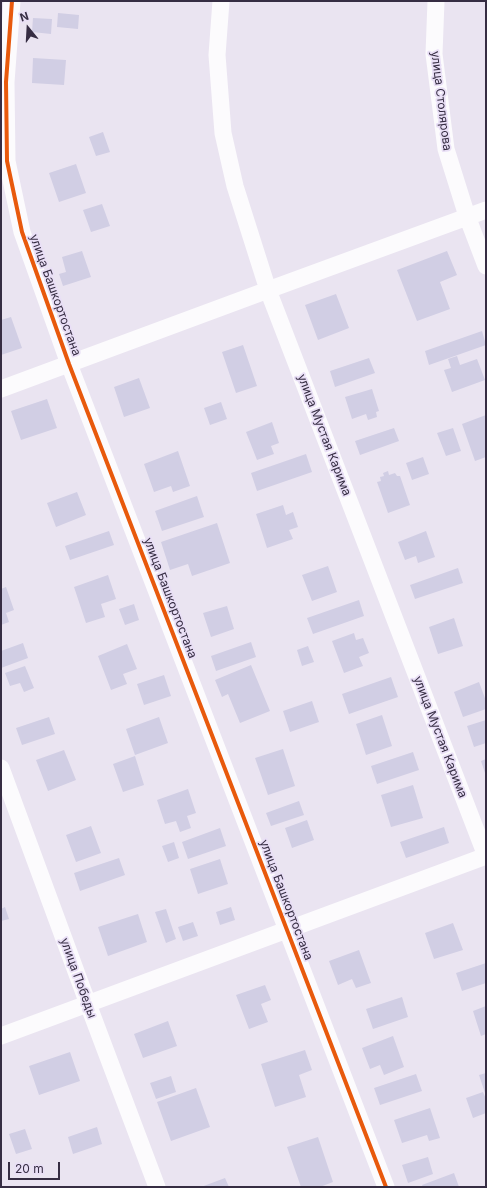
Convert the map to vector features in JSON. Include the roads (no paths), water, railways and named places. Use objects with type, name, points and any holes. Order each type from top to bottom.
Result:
[{"type":"street","name":"улица Башкортостана","points":[[12,1],[6,82],[7,161],[22,232],[69,364],[386,1187]]},
{"type":"street","name":"улица Мустая Карима","points":[[221,1],[217,55],[223,133],[235,186],[268,290],[486,856]]},
{"type":"street","name":"улица Столярова","points":[[436,1],[434,54],[446,149],[467,216],[486,266]]},
{"type":"street","points":[[1,389],[486,210]]},
{"type":"street","name":"улица Победы","points":[[1,768],[88,1004],[158,1187]]},
{"type":"street","points":[[1,1036],[486,856]]}]
